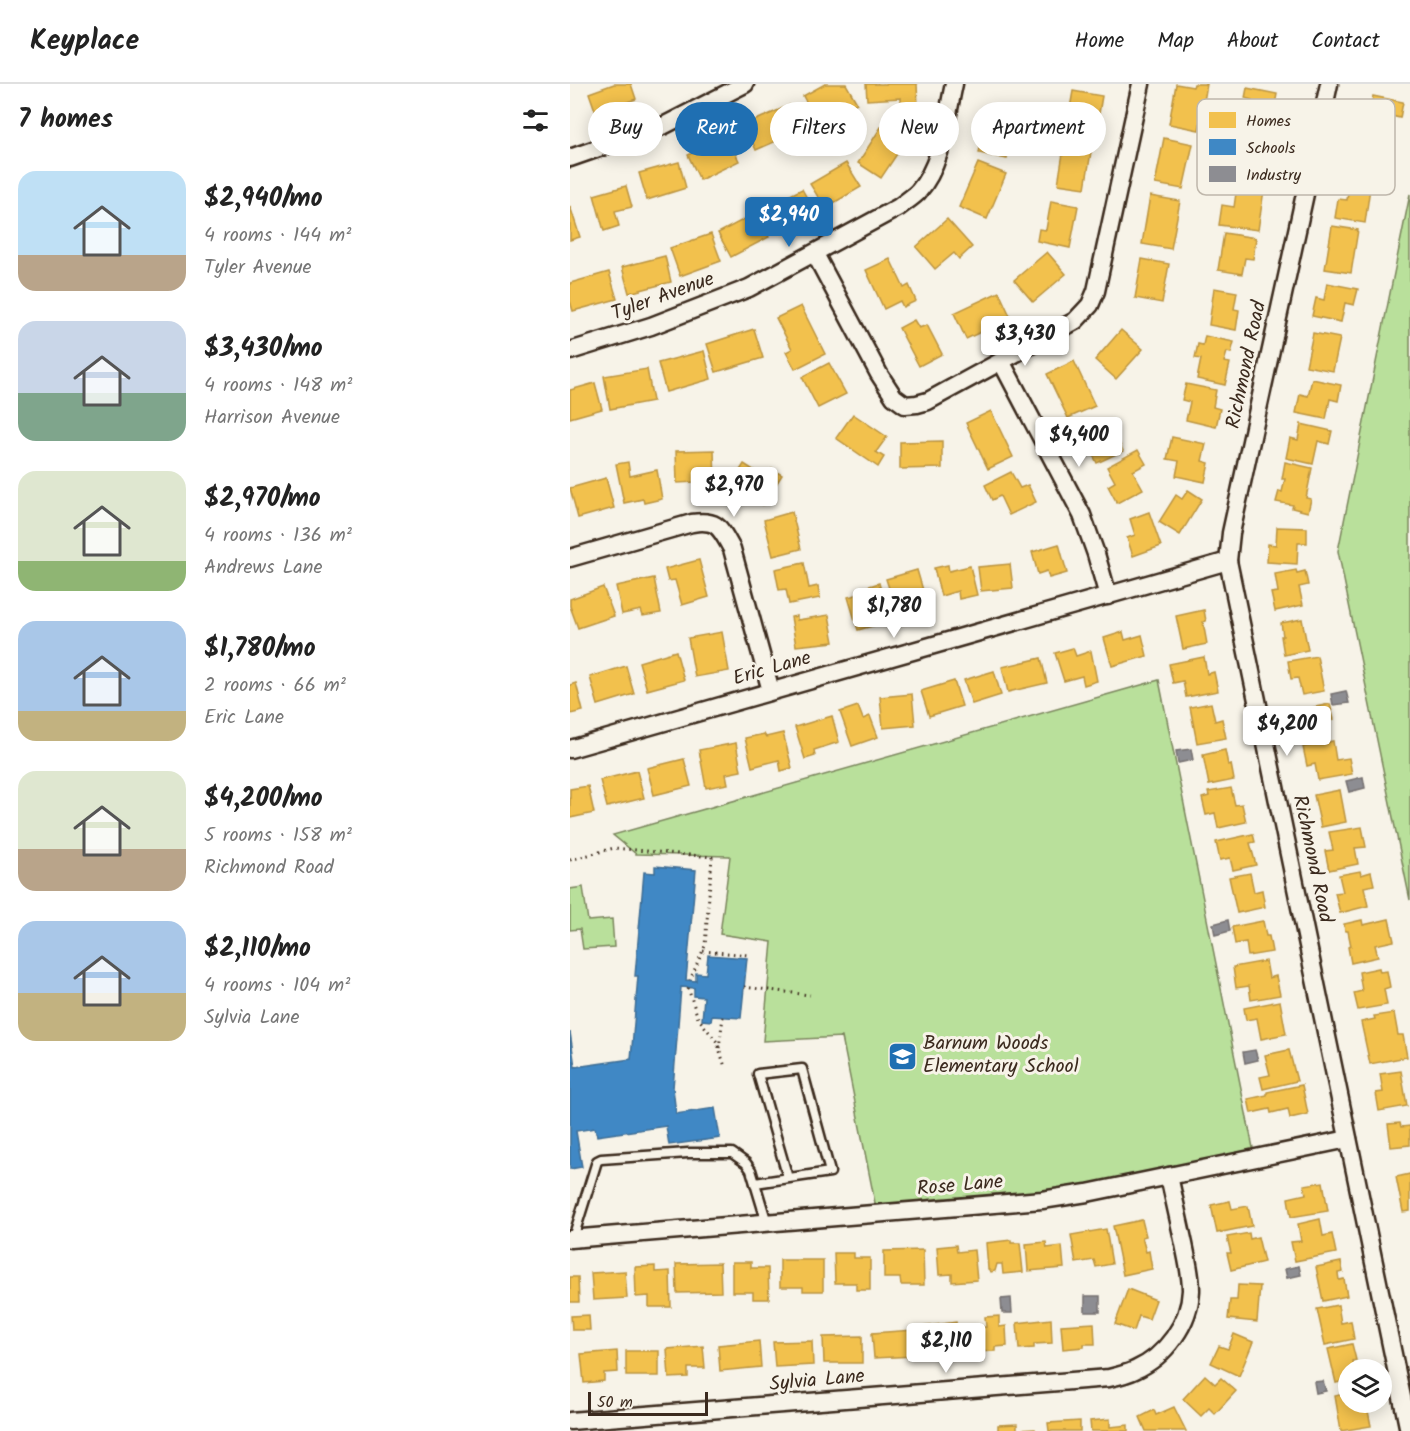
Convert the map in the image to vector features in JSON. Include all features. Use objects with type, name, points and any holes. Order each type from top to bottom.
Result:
[{"type":"street","name":"Tyler Avenue","points":[[570,351],[651,326],[749,288],[899,207],[917,192],[931,174],[941,146],[954,84]]},
{"type":"street","points":[[815,254],[879,374],[900,403],[910,405],[928,401],[1075,321],[1090,305],[1096,291],[1141,84]]},
{"type":"street","name":"Richmond Road","points":[[1326,99],[1329,84]]},
{"type":"street","points":[[571,157],[665,124],[741,85]]},
{"type":"street","name":"Richmond Road","points":[[1305,195],[1231,533],[1228,561],[1409,1431]]},
{"type":"street","points":[[1001,361],[1082,514],[1108,596]]},
{"type":"street","points":[[570,558],[692,523],[713,522],[721,528],[732,549],[771,691]]},
{"type":"street","name":"Eric Lane","points":[[570,749],[1228,561]]},
{"type":"street","name":"Rose Lane","points":[[571,1238],[1042,1200],[1348,1139]]},
{"type":"street","name":"Sylvia Lane","points":[[570,1421],[1109,1378],[1134,1371],[1167,1348],[1180,1328],[1189,1304],[1191,1289],[1189,1271],[1169,1176]]},
{"type":"street","points":[[667,1414],[669,1431]]},
{"type":"lane","points":[[755,1183],[830,1172],[802,1069],[758,1074],[788,1178]]},
{"type":"lane","points":[[571,1238],[597,1161],[601,1159],[732,1153],[746,1163],[751,1170],[767,1223]]},
{"type":"path","points":[[570,860],[614,848],[712,857],[703,951],[690,980]]},
{"type":"path","points":[[703,951],[749,955]]},
{"type":"path","points":[[744,987],[810,995]]},
{"type":"path","points":[[688,988],[698,1018],[717,1042],[725,1067]]},
{"type":"path","points":[[719,1049],[723,1017]]},
{"type":"green space","points":[[1410,194],[1410,900],[1338,551]]},
{"type":"green space","name":"Barnum Woods Elementary School","points":[[1159,680],[1255,1158],[1169,1176],[877,1213],[842,1037],[763,1041],[772,942],[720,934],[730,856],[636,854],[613,835]]},
{"type":"green space","points":[[583,887],[588,921],[612,919],[614,947],[583,949],[580,929],[570,930],[570,889]]},
{"type":"building: Homes","points":[[614,84],[631,84],[636,99],[627,102],[592,102],[589,93]]},
{"type":"building: Homes","points":[[825,84],[846,84],[856,102],[806,102],[803,96]]},
{"type":"building: Homes","points":[[866,84],[917,84],[918,102],[901,102],[901,98],[867,100]]},
{"type":"building: Homes","points":[[1176,84],[1193,87],[1194,84],[1207,84],[1204,99],[1197,99],[1197,130],[1169,124]]},
{"type":"building: Homes","points":[[1247,88],[1277,94],[1276,99],[1245,98]]},
{"type":"building: Homes","points":[[1073,91],[1102,96],[1101,102],[1071,102]]},
{"type":"building: Homes","points":[[1373,96],[1388,99],[1372,99]]},
{"type":"building: Homes","points":[[1395,100],[1403,102],[1400,118],[1395,117]]},
{"type":"building: Homes","points":[[770,114],[770,144],[758,149],[758,119]]},
{"type":"building: Homes","points":[[879,130],[879,156],[896,156],[881,178],[858,163],[862,156],[867,156],[867,149]]},
{"type":"building: Homes","points":[[1164,138],[1193,144],[1183,189],[1155,184]]},
{"type":"building: Homes","points":[[688,156],[737,156],[739,161],[700,180]]},
{"type":"building: Homes","points":[[1063,156],[1090,156],[1085,188],[1058,184]]},
{"type":"building: Homes","points":[[679,162],[686,188],[647,200],[639,173]]},
{"type":"building: Homes","points":[[846,163],[861,187],[825,208],[810,184]]},
{"type":"building: Homes","points":[[978,163],[1006,174],[987,219],[959,207]]},
{"type":"building: Homes","points":[[626,186],[632,207],[615,211],[619,226],[604,231],[594,195]]},
{"type":"building: Homes","points":[[802,189],[815,213],[779,233],[765,208]]},
{"type":"building: Homes","points":[[1236,195],[1263,195],[1258,230],[1219,225],[1222,205],[1234,207]]},
{"type":"building: Homes","points":[[1348,195],[1369,195],[1365,223],[1335,218],[1338,199],[1347,200]]},
{"type":"building: Homes","points":[[1150,196],[1180,201],[1171,249],[1142,244]]},
{"type":"building: Homes","points":[[1051,201],[1078,206],[1070,248],[1037,241],[1039,229],[1046,230]]},
{"type":"building: Homes","points":[[570,206],[580,237],[570,240]]},
{"type":"building: Homes","points":[[756,213],[769,237],[731,257],[718,233]]},
{"type":"building: Homes","points":[[947,219],[972,247],[959,259],[954,253],[935,269],[916,247]]},
{"type":"building: Homes","points":[[1332,226],[1358,230],[1351,273],[1325,269]]},
{"type":"building: Homes","points":[[1224,233],[1256,238],[1253,259],[1245,258],[1242,274],[1218,270]]},
{"type":"building: Homes","points":[[711,234],[721,261],[680,276],[670,248]]},
{"type":"building: Homes","points":[[1047,252],[1066,274],[1033,302],[1014,280]]},
{"type":"building: Homes","points":[[665,256],[671,282],[629,293],[622,267]]},
{"type":"building: Homes","points":[[890,259],[904,288],[909,285],[916,301],[903,307],[900,301],[884,309],[866,270]]},
{"type":"building: Homes","points":[[1142,259],[1169,264],[1162,303],[1135,298]]},
{"type":"building: Homes","points":[[609,272],[617,299],[573,311],[570,301],[570,283]]},
{"type":"building: Homes","points":[[1327,283],[1358,289],[1354,305],[1345,303],[1341,322],[1312,316],[1316,298],[1324,300]]},
{"type":"building: Homes","points":[[1214,288],[1237,292],[1234,309],[1239,310],[1236,330],[1209,325]]},
{"type":"building: Homes","points":[[999,292],[1011,318],[966,339],[954,313]]},
{"type":"building: Homes","points":[[801,306],[825,354],[795,369],[786,352],[792,349],[776,318]]},
{"type":"building: Homes","points":[[914,320],[919,328],[927,325],[942,354],[919,366],[899,328]]},
{"type":"building: Homes","points":[[754,329],[763,358],[716,372],[707,344]]},
{"type":"building: Homes","points":[[1121,330],[1143,349],[1116,379],[1095,360]]},
{"type":"building: Homes","points":[[1313,333],[1340,338],[1333,371],[1306,366]]},
{"type":"building: Homes","points":[[1205,336],[1234,342],[1231,353],[1227,352],[1224,362],[1230,363],[1225,385],[1197,379],[1201,359],[1195,358],[1198,344],[1203,345]]},
{"type":"building: Homes","points":[[704,351],[711,379],[666,392],[658,363]]},
{"type":"building: Homes","points":[[1074,361],[1095,406],[1068,418],[1047,374]]},
{"type":"building: Homes","points":[[829,363],[846,394],[818,408],[802,377]]},
{"type":"building: Homes","points":[[647,369],[653,401],[610,409],[604,376]]},
{"type":"building: Homes","points":[[1312,379],[1341,385],[1338,401],[1330,399],[1326,419],[1296,413],[1300,394],[1308,396]]},
{"type":"building: Homes","points":[[595,383],[602,409],[570,418],[570,390]]},
{"type":"building: Homes","points":[[1186,384],[1216,390],[1213,407],[1220,409],[1216,427],[1186,420],[1190,402],[1182,400]]},
{"type":"building: Homes","points":[[991,411],[1013,457],[988,469],[966,423]]},
{"type":"building: Homes","points":[[853,414],[887,437],[876,452],[884,457],[878,467],[836,438]]},
{"type":"building: Homes","points":[[1102,421],[1109,436],[1115,433],[1123,451],[1097,463],[1089,447],[1095,444],[1088,428]]},
{"type":"building: Homes","points":[[1301,424],[1332,431],[1329,444],[1318,441],[1313,464],[1286,458],[1290,438],[1298,440]]},
{"type":"building: Homes","points":[[1172,437],[1206,444],[1202,461],[1209,463],[1205,482],[1176,476],[1179,461],[1167,459]]},
{"type":"building: Homes","points":[[942,441],[942,468],[900,469],[900,442]]},
{"type":"building: Homes","points":[[714,450],[715,485],[696,486],[696,482],[677,483],[676,451]]},
{"type":"building: Homes","points":[[1138,450],[1146,464],[1133,471],[1143,489],[1117,503],[1108,486],[1115,482],[1107,467]]},
{"type":"building: Homes","points":[[628,462],[630,476],[657,470],[662,499],[644,503],[643,499],[624,503],[616,464]]},
{"type":"building: Homes","points":[[1285,462],[1312,468],[1306,498],[1311,499],[1308,512],[1292,508],[1293,505],[1276,502],[1279,491],[1282,492],[1285,479],[1282,479]]},
{"type":"building: Homes","points":[[744,464],[766,478],[772,469],[782,475],[763,505],[748,495],[745,499],[728,489]]},
{"type":"building: Homes","points":[[1011,472],[1020,488],[1028,485],[1036,502],[1009,515],[1000,496],[992,500],[985,485]]},
{"type":"building: Homes","points":[[606,478],[614,508],[578,518],[570,488]]},
{"type":"building: Homes","points":[[1188,490],[1202,499],[1180,535],[1159,522],[1176,495],[1182,499]]},
{"type":"building: Homes","points":[[792,512],[801,549],[773,556],[764,520]]},
{"type":"building: Homes","points":[[1149,512],[1161,546],[1133,556],[1127,538],[1135,535],[1130,519]]},
{"type":"building: Homes","points":[[1277,527],[1307,528],[1307,543],[1298,543],[1297,564],[1267,562],[1268,544],[1276,545]]},
{"type":"building: Homes","points":[[1059,544],[1067,573],[1049,578],[1047,571],[1038,574],[1032,552]]},
{"type":"building: Homes","points":[[699,560],[709,597],[682,605],[675,580],[668,581],[665,569]]},
{"type":"building: Homes","points":[[804,563],[809,588],[818,586],[820,598],[789,604],[786,589],[779,590],[775,569]]},
{"type":"building: Homes","points":[[1010,564],[1013,588],[981,591],[978,567]]},
{"type":"building: Homes","points":[[948,565],[949,571],[970,566],[977,595],[959,599],[958,591],[941,596],[934,568]]},
{"type":"building: Homes","points":[[917,570],[928,607],[898,616],[886,579]]},
{"type":"building: Homes","points":[[1296,570],[1297,573],[1305,571],[1308,585],[1299,587],[1303,605],[1275,611],[1271,593],[1278,592],[1275,574]]},
{"type":"building: Homes","points":[[654,578],[661,613],[643,616],[641,610],[622,614],[616,586]]},
{"type":"building: Homes","points":[[879,583],[887,613],[874,617],[876,625],[858,630],[848,597],[864,593],[863,588]]},
{"type":"building: Homes","points":[[603,587],[614,616],[578,628],[570,606],[570,599]]},
{"type":"building: Homes","points":[[1204,610],[1206,621],[1203,622],[1207,644],[1183,649],[1176,616]]},
{"type":"building: Homes","points":[[829,615],[834,642],[796,646],[791,617],[797,616],[797,620]]},
{"type":"building: Homes","points":[[1302,619],[1308,650],[1284,655],[1281,623]]},
{"type":"building: Homes","points":[[722,632],[729,671],[695,677],[688,638]]},
{"type":"building: Homes","points":[[1123,632],[1125,640],[1142,635],[1147,656],[1112,666],[1104,638]]},
{"type":"building: Homes","points":[[1073,648],[1076,656],[1091,651],[1097,681],[1084,685],[1082,676],[1064,681],[1055,653]]},
{"type":"building: Homes","points":[[676,651],[684,680],[647,690],[639,662]]},
{"type":"building: Homes","points":[[1317,656],[1324,691],[1302,695],[1298,678],[1291,679],[1288,661]]},
{"type":"building: Homes","points":[[1204,657],[1207,674],[1214,672],[1218,691],[1186,697],[1183,681],[1173,683],[1169,664]]},
{"type":"building: Homes","points":[[1041,658],[1047,683],[1008,692],[1002,667]]},
{"type":"building: Homes","points":[[626,666],[634,694],[598,705],[590,677]]},
{"type":"building: Homes","points":[[994,671],[1001,695],[972,704],[964,680]]},
{"type":"building: Homes","points":[[954,681],[962,706],[929,716],[921,691]]},
{"type":"building: Homes","points":[[576,683],[583,711],[570,714],[570,685]]},
{"type":"building: Homes","points":[[912,694],[915,725],[883,728],[880,697]]},
{"type":"building: Homes","points":[[1211,703],[1215,721],[1222,719],[1226,738],[1197,743],[1190,707]]},
{"type":"building: Homes","points":[[1330,704],[1334,720],[1325,722],[1328,735],[1304,740],[1299,720],[1303,720],[1301,710]]},
{"type":"building: Homes","points":[[858,706],[863,719],[870,716],[878,737],[852,746],[840,712]]},
{"type":"building: Homes","points":[[832,716],[839,742],[814,750],[815,756],[805,759],[795,727]]},
{"type":"building: Homes","points":[[783,733],[792,768],[781,771],[779,760],[752,767],[745,738]]},
{"type":"building: Homes","points":[[1333,741],[1336,760],[1349,758],[1352,774],[1318,780],[1315,764],[1307,766],[1303,747]]},
{"type":"building: Homes","points":[[736,743],[741,771],[726,774],[728,784],[706,788],[699,750]]},
{"type":"building: Homes","points":[[1225,750],[1234,780],[1209,785],[1203,755]]},
{"type":"building: Homes","points":[[684,759],[691,786],[654,795],[647,768]]},
{"type":"building: Homes","points":[[637,771],[644,798],[607,807],[600,780]]},
{"type":"building: Homes","points":[[588,786],[594,813],[570,818],[570,789]]},
{"type":"building: Homes","points":[[1231,788],[1235,805],[1242,804],[1246,822],[1218,828],[1215,813],[1206,815],[1202,798],[1209,796],[1208,792]]},
{"type":"building: Homes","points":[[1340,790],[1346,822],[1321,827],[1314,795]]},
{"type":"building: Homes","points":[[1362,827],[1366,847],[1355,848],[1358,864],[1329,870],[1325,851],[1333,850],[1329,832]]},
{"type":"building: Homes","points":[[1253,834],[1255,842],[1250,843],[1256,865],[1233,870],[1230,858],[1220,860],[1216,842]]},
{"type":"building: Homes","points":[[1360,871],[1361,875],[1371,872],[1374,885],[1364,887],[1368,906],[1340,913],[1335,893],[1343,892],[1339,875]]},
{"type":"building: Homes","points":[[1250,873],[1254,892],[1262,890],[1265,907],[1237,913],[1229,877]]},
{"type":"building: Homes","points":[[1389,919],[1394,941],[1375,945],[1378,957],[1351,963],[1348,947],[1351,946],[1344,924],[1362,920],[1363,925]]},
{"type":"building: Homes","points":[[1263,921],[1272,952],[1248,956],[1246,942],[1235,944],[1232,927]]},
{"type":"building: Homes","points":[[1266,961],[1269,978],[1276,976],[1280,995],[1251,1000],[1249,986],[1236,988],[1233,967]]},
{"type":"building: Homes","points":[[1379,968],[1380,972],[1387,971],[1390,987],[1384,989],[1387,1005],[1358,1010],[1354,993],[1362,991],[1359,972]]},
{"type":"building: Homes","points":[[1280,1001],[1286,1034],[1261,1039],[1257,1018],[1246,1020],[1244,1008]]},
{"type":"building: Homes","points":[[1394,1013],[1398,1035],[1403,1035],[1407,1057],[1370,1064],[1361,1022],[1375,1019],[1374,1016]]},
{"type":"building: Homes","points":[[1289,1050],[1297,1081],[1263,1089],[1260,1077],[1270,1075],[1265,1055]]},
{"type":"building: Homes","points":[[1401,1071],[1407,1106],[1379,1111],[1376,1093],[1383,1092],[1380,1074]]},
{"type":"building: Homes","points":[[1302,1085],[1308,1114],[1290,1118],[1288,1109],[1271,1113],[1270,1109],[1251,1113],[1248,1099],[1267,1095],[1267,1092]]},
{"type":"building: Homes","points":[[1400,1123],[1401,1127],[1410,1126],[1410,1145],[1391,1147],[1388,1124]]},
{"type":"building: Homes","points":[[1410,1174],[1410,1211],[1403,1212],[1396,1177]]},
{"type":"building: Homes","points":[[1323,1182],[1328,1211],[1291,1217],[1288,1198],[1306,1194],[1304,1185]]},
{"type":"building: Homes","points":[[1230,1201],[1232,1209],[1248,1206],[1252,1226],[1217,1233],[1211,1205]]},
{"type":"building: Homes","points":[[1320,1219],[1323,1236],[1332,1234],[1336,1253],[1295,1261],[1291,1242],[1301,1241],[1298,1224]]},
{"type":"building: Homes","points":[[1142,1220],[1146,1236],[1142,1237],[1146,1252],[1149,1251],[1152,1269],[1123,1275],[1113,1226]]},
{"type":"building: Homes","points":[[1106,1229],[1112,1264],[1096,1267],[1094,1260],[1076,1263],[1071,1235]]},
{"type":"building: Homes","points":[[1249,1233],[1250,1239],[1258,1237],[1264,1262],[1231,1270],[1227,1253],[1231,1253],[1227,1237]]},
{"type":"building: Homes","points":[[1011,1240],[1011,1243],[1020,1243],[1023,1272],[1003,1274],[1002,1264],[997,1264],[995,1271],[991,1272],[988,1269],[986,1243]]},
{"type":"building: Homes","points":[[1046,1242],[1047,1248],[1062,1246],[1064,1268],[1028,1271],[1026,1244]]},
{"type":"building: Homes","points":[[956,1245],[957,1252],[974,1250],[977,1280],[952,1282],[952,1274],[939,1275],[937,1247]]},
{"type":"building: Homes","points":[[923,1250],[924,1285],[901,1285],[900,1278],[884,1278],[884,1251]]},
{"type":"building: Homes","points":[[834,1253],[854,1253],[854,1258],[870,1258],[870,1290],[856,1290],[856,1283],[835,1283]]},
{"type":"building: Homes","points":[[780,1260],[823,1260],[823,1291],[803,1291],[803,1287],[780,1287]]},
{"type":"building: Homes","points":[[732,1262],[751,1262],[751,1268],[768,1268],[769,1299],[753,1299],[753,1292],[732,1292]]},
{"type":"building: Homes","points":[[1341,1262],[1343,1272],[1338,1273],[1339,1280],[1344,1279],[1347,1296],[1323,1301],[1316,1267]]},
{"type":"building: Homes","points":[[720,1263],[721,1292],[677,1293],[676,1264]]},
{"type":"building: Homes","points":[[655,1266],[655,1272],[670,1271],[671,1307],[649,1307],[649,1296],[636,1297],[635,1267]]},
{"type":"building: Homes","points":[[625,1271],[627,1298],[593,1300],[591,1273]]},
{"type":"building: Homes","points":[[570,1277],[578,1277],[579,1302],[570,1302]]},
{"type":"building: Homes","points":[[1238,1285],[1260,1286],[1257,1322],[1228,1319],[1230,1300],[1237,1300]]},
{"type":"building: Homes","points":[[1128,1289],[1156,1300],[1149,1319],[1139,1316],[1134,1331],[1115,1324]]},
{"type":"building: Homes","points":[[1338,1305],[1341,1323],[1351,1321],[1354,1339],[1325,1345],[1317,1309]]},
{"type":"building: Homes","points":[[589,1315],[590,1330],[572,1330],[571,1316]]},
{"type":"building: Homes","points":[[999,1316],[999,1327],[1006,1326],[1007,1346],[995,1347],[995,1351],[976,1352],[974,1328],[986,1327],[985,1317]]},
{"type":"building: Homes","points":[[1051,1319],[1052,1343],[1034,1344],[1034,1348],[1019,1349],[1017,1323]]},
{"type":"building: Homes","points":[[956,1322],[960,1348],[927,1353],[922,1327]]},
{"type":"building: Homes","points":[[1094,1323],[1095,1344],[1063,1349],[1061,1325]]},
{"type":"building: Homes","points":[[914,1330],[915,1356],[874,1358],[872,1333]]},
{"type":"building: Homes","points":[[1234,1334],[1253,1342],[1239,1376],[1211,1363],[1219,1346],[1228,1349]]},
{"type":"building: Homes","points":[[862,1336],[862,1363],[824,1363],[823,1337]]},
{"type":"building: Homes","points":[[759,1341],[761,1367],[720,1371],[718,1345]]},
{"type":"building: Homes","points":[[812,1341],[813,1365],[775,1367],[773,1342]]},
{"type":"building: Homes","points":[[1352,1344],[1356,1359],[1338,1359],[1338,1382],[1336,1383],[1328,1349]]},
{"type":"building: Homes","points":[[703,1346],[705,1368],[688,1368],[688,1377],[669,1378],[667,1349]]},
{"type":"building: Homes","points":[[617,1351],[618,1372],[604,1373],[604,1381],[584,1383],[581,1354]]},
{"type":"building: Homes","points":[[626,1351],[659,1351],[659,1376],[626,1376]]},
{"type":"building: Homes","points":[[1205,1375],[1215,1384],[1221,1378],[1236,1391],[1215,1414],[1209,1408],[1201,1416],[1183,1399]]},
{"type":"building: Homes","points":[[1338,1395],[1338,1413],[1368,1413],[1371,1426],[1341,1431],[1335,1396]]},
{"type":"building: Homes","points":[[1174,1407],[1186,1431],[1146,1431],[1140,1417],[1154,1410],[1156,1415]]},
{"type":"building: Homes","points":[[1110,1419],[1110,1427],[1128,1425],[1128,1431],[1091,1431],[1090,1421]]},
{"type":"building: Homes","points":[[1080,1421],[1080,1431],[1049,1431],[1048,1423]]},
{"type":"building: Homes","points":[[1017,1424],[1017,1430],[1035,1429],[1036,1431],[998,1431],[998,1425]]},
{"type":"building: Schools","points":[[655,866],[696,870],[686,980],[696,981],[696,973],[706,974],[708,955],[747,958],[741,1018],[712,1016],[711,1021],[702,1020],[704,997],[694,996],[694,988],[681,987],[673,1088],[676,1114],[715,1108],[720,1138],[669,1145],[666,1126],[597,1136],[595,1128],[576,1131],[582,1167],[570,1169],[570,1032],[575,1067],[631,1059],[644,872],[655,873]]},
{"type":"building: Industry","points":[[1346,691],[1349,703],[1333,705],[1331,694]]},
{"type":"building: Industry","points":[[1191,749],[1193,760],[1178,763],[1176,751]]},
{"type":"building: Industry","points":[[1363,777],[1365,788],[1349,792],[1346,781]]},
{"type":"building: Industry","points":[[1228,920],[1230,931],[1215,935],[1213,924]]},
{"type":"building: Industry","points":[[1255,1050],[1258,1060],[1245,1063],[1243,1052]]},
{"type":"building: Industry","points":[[1299,1266],[1301,1275],[1287,1278],[1285,1269]]},
{"type":"building: Industry","points":[[1085,1296],[1100,1296],[1100,1312],[1085,1312]]},
{"type":"building: Industry","points":[[1011,1298],[1012,1313],[1002,1313],[1001,1299]]},
{"type":"building: Industry","points":[[1323,1381],[1326,1391],[1316,1393],[1314,1382]]},
{"type":"place","name":"Barnum Woods Elementary School","points":[[902,1056]]}]
